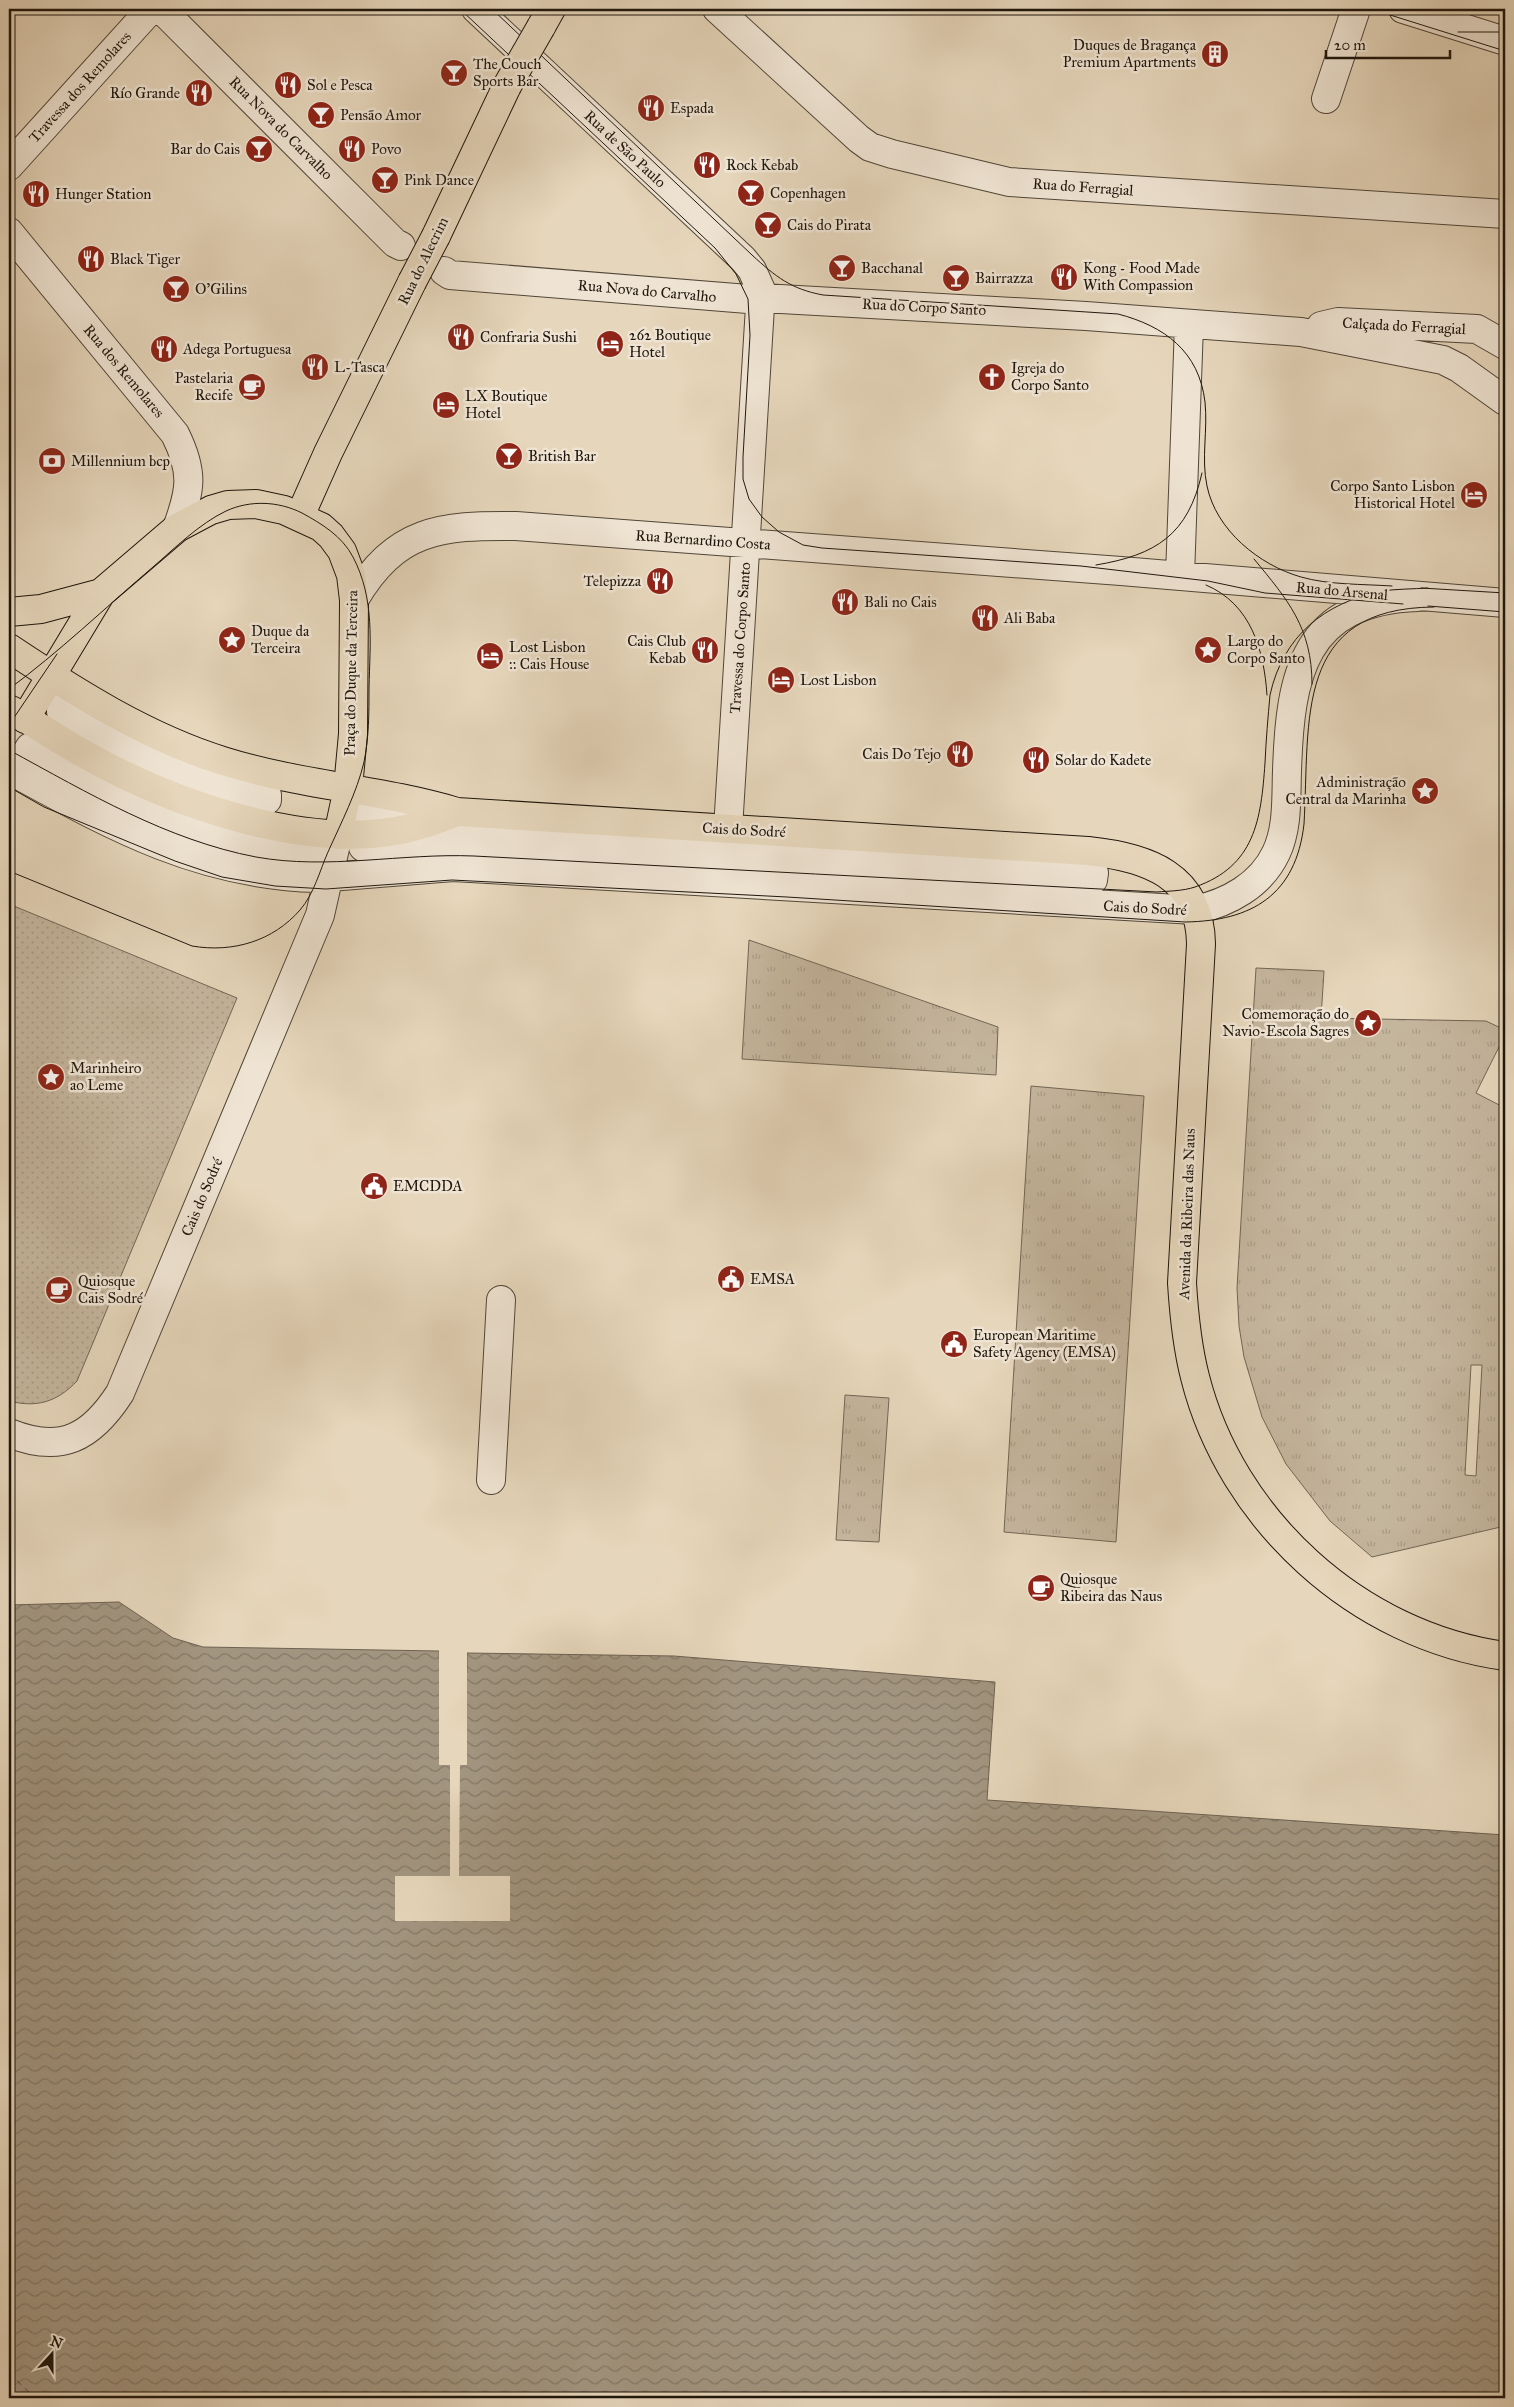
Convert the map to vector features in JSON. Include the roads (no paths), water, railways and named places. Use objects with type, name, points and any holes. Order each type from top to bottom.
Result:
[{"type":"main road","name":"Rua do Alecrim","points":[[300,516],[345,417],[436,236],[507,86],[546,18]]},
{"type":"main road","name":"Praça do Duque da Terceira","points":[[17,714],[50,675],[101,594],[177,528],[211,510],[228,505],[266,505],[300,516],[331,536],[342,551],[351,575],[354,600],[353,734],[348,788],[338,835]]},
{"type":"main road","points":[[9,612],[41,609],[101,594]]},
{"type":"main road","points":[[9,648],[50,675],[149,732],[222,761],[268,774],[398,796],[456,812]]},
{"type":"main road","points":[[17,714],[87,756],[198,806],[250,820],[338,835],[395,831],[428,823],[456,812]]},
{"type":"main road","name":"Cais do Sodré","points":[[456,812],[973,843],[1088,851],[1127,856],[1146,862],[1164,871],[1182,890],[1195,910]]},
{"type":"main road","name":"Avenida da Ribeira das Naus","points":[[1195,910],[1200,922],[1201,944],[1182,1283],[1186,1336],[1195,1378],[1220,1445],[1236,1477],[1264,1515],[1292,1548],[1346,1592],[1369,1608],[1425,1633],[1459,1646],[1505,1656]]},
{"type":"street","name":"Travessa dos Remolares","points":[[9,166],[151,9]]},
{"type":"street","name":"Rua Nova do Carvalho","points":[[162,9],[395,243],[401,246]]},
{"type":"street","name":"Rua de São Paulo","points":[[476,9],[743,260],[757,280],[762,298]]},
{"type":"street","name":"Rua do Ferragial","points":[[717,9],[852,133],[870,147],[892,154],[1008,182],[1505,214]]},
{"type":"street","points":[[1326,99],[1356,9]]},
{"type":"street","points":[[1403,9],[1505,41]]},
{"type":"street","name":"Rua dos Remolares","points":[[9,232],[175,434],[182,448],[189,472],[188,496],[177,528]]},
{"type":"street","name":"Rua Nova do Carvalho","points":[[444,271],[450,275],[460,276],[748,299],[762,298]]},
{"type":"street","name":"Rua do Corpo Santo","points":[[762,298],[1086,316],[1189,325]]},
{"type":"street","name":"Travessa do Corpo Santo","points":[[728,829],[762,298]]},
{"type":"street","name":"Calçada do Ferragial","points":[[1300,332],[1338,322],[1477,329],[1505,345]]},
{"type":"street","points":[[1180,576],[1189,325],[1300,332],[1442,360],[1459,368],[1505,401]]},
{"type":"street","name":"Rua Bernardino Costa","points":[[354,600],[368,576],[387,557],[415,538],[434,531],[474,526],[516,526],[1180,576]]},
{"type":"street","name":"Rua do Arsenal","points":[[1180,576],[1505,603]]},
{"type":"street","points":[[1195,910],[1209,907],[1243,891],[1269,866],[1277,852],[1285,812],[1292,701],[1302,664],[1315,640],[1335,622],[1357,609],[1388,600],[1418,597]]},
{"type":"street","points":[[62,706],[150,752],[211,778],[267,794],[267,800],[234,795],[164,772],[98,739],[73,722],[61,711],[62,706]]},
{"type":"street","name":"Praça do Duque da Terceira","points":[[17,714],[19,747]]},
{"type":"street","points":[[19,747],[107,791],[182,823],[221,836],[252,842],[308,847],[310,855],[282,855],[246,850],[213,841],[154,820],[103,798],[25,755],[19,747]]},
{"type":"street","points":[[9,770],[78,808],[175,852],[223,867],[294,878],[329,877]]},
{"type":"street","points":[[471,832],[1094,873],[1093,880],[466,841],[363,847],[363,840],[471,832]]},
{"type":"street","name":"Praça do Duque da Terceira","points":[[329,877],[338,835]]},
{"type":"street","name":"Cais do Sodré","points":[[9,1433],[25,1440],[56,1442],[76,1438],[106,1414],[120,1393],[320,915],[329,877],[453,867],[1195,910]]},
{"type":"street","points":[[491,1480],[501,1300]]},
{"type":"water","points":[[119,1602],[173,1638],[203,1647],[439,1651],[440,1673],[467,1673],[467,1653],[674,1656],[995,1682],[987,1800],[1505,1835],[1505,2398],[9,2398],[9,1605]]},
{"type":"tram line","points":[[460,9],[715,248],[736,274],[748,299],[750,335],[743,479],[749,499],[762,517],[779,532],[803,545],[822,548],[1081,566],[1208,581],[1265,593],[1403,604]]},
{"type":"tram line","points":[[492,9],[752,255],[769,270],[793,286],[823,295],[1118,314],[1135,319],[1164,334],[1187,355],[1195,368],[1201,384],[1206,412],[1205,476],[1212,502],[1230,531],[1255,555],[1270,564],[1301,577],[1334,583],[1392,586]]},
{"type":"tram line","points":[[1371,9],[1505,51]]},
{"type":"tram line","points":[[1458,32],[1505,32]]},
{"type":"tram line","points":[[1096,565],[1136,555],[1152,548],[1166,538],[1178,527],[1188,512],[1202,473]]},
{"type":"tram line","points":[[9,689],[64,645],[188,537],[216,516],[235,507],[264,503],[274,504],[293,509],[324,526],[343,543],[353,557],[365,589],[370,621],[370,638],[368,725],[364,762],[353,796],[313,889],[300,910],[278,930],[265,937],[237,946],[222,948],[192,946],[9,871]]},
{"type":"tram line","points":[[1254,559],[1287,602],[1303,631],[1311,664],[1312,684]]},
{"type":"tram line","points":[[1206,585],[1221,593],[1234,604],[1252,630],[1263,662],[1267,695]]},
{"type":"tram line","points":[[1421,588],[1505,593]]},
{"type":"tram line","points":[[9,750],[98,798],[160,827],[223,849],[283,861],[338,862],[474,856],[1157,892],[1181,890],[1195,887],[1215,878],[1231,867],[1242,854],[1251,838],[1261,803],[1270,695],[1276,674],[1296,639],[1309,625],[1325,614],[1361,596],[1382,591],[1428,588]]},
{"type":"tram line","points":[[1428,606],[1505,612]]},
{"type":"tram line","points":[[9,787],[44,807],[175,861],[222,877],[275,886],[326,889],[452,880],[787,897],[1185,922],[1209,920],[1231,916],[1250,909],[1267,899],[1280,886],[1291,869],[1299,849],[1304,824],[1307,746],[1311,710],[1318,677],[1332,649],[1355,627],[1388,612],[1434,607]]},
{"type":"tram line","points":[[9,725],[57,654]]},
{"type":"place","name":"Duques de Bragança Premium Apartments","points":[[1215,54]]},
{"type":"place","name":"The Couch Sports Bar","points":[[454,73]]},
{"type":"place","name":"Sol e Pesca","points":[[288,85]]},
{"type":"place","name":"Río Grande","points":[[199,93]]},
{"type":"place","name":"Espada","points":[[651,108]]},
{"type":"place","name":"Pensão Amor","points":[[321,115]]},
{"type":"place","name":"Bar do Cais","points":[[259,149]]},
{"type":"place","name":"Povo","points":[[352,149]]},
{"type":"place","name":"Rock Kebab","points":[[707,165]]},
{"type":"place","name":"Pink Dance","points":[[385,180]]},
{"type":"place","name":"Copenhagen","points":[[751,193]]},
{"type":"place","name":"Hunger Station","points":[[36,194]]},
{"type":"place","name":"Cais do Pirata","points":[[768,225]]},
{"type":"place","name":"Black Tiger","points":[[91,259]]},
{"type":"place","name":"Bacchanal","points":[[842,268]]},
{"type":"place","name":"Kong - Food Made With Compassion","points":[[1064,277]]},
{"type":"place","name":"Bairrazza","points":[[956,278]]},
{"type":"place","name":"O'Gilins","points":[[176,289]]},
{"type":"place","name":"Confraria Sushi","points":[[461,337]]},
{"type":"place","name":"262 Boutique Hotel","points":[[610,344]]},
{"type":"place","name":"Adega Portuguesa","points":[[164,349]]},
{"type":"place","name":"L-Tasca","points":[[315,367]]},
{"type":"place","name":"Igreja do Corpo Santo","points":[[992,377]]},
{"type":"place","name":"Pastelaria Recife","points":[[252,387]]},
{"type":"place","name":"LX Boutique Hotel","points":[[446,405]]},
{"type":"place","name":"British Bar","points":[[509,456]]},
{"type":"place","name":"Millennium bcp","points":[[52,461]]},
{"type":"place","name":"Corpo Santo Lisbon Historical Hotel","points":[[1474,495]]},
{"type":"place","name":"Telepizza","points":[[660,581]]},
{"type":"place","name":"Bali no Cais","points":[[845,602]]},
{"type":"place","name":"Ali Baba","points":[[985,618]]},
{"type":"place","name":"Duque da Terceira","points":[[232,640]]},
{"type":"place","name":"Cais Club Kebab","points":[[705,650]]},
{"type":"place","name":"Largo do Corpo Santo","points":[[1208,650]]},
{"type":"place","name":"Lost Lisbon :: Cais House","points":[[490,656]]},
{"type":"place","name":"Lost Lisbon","points":[[781,680]]},
{"type":"place","name":"Cais Do Tejo","points":[[960,754]]},
{"type":"place","name":"Solar do Kadete","points":[[1036,760]]},
{"type":"place","name":"Administração Central da Marinha","points":[[1425,791]]},
{"type":"place","name":"Comemoração do Navio-Escola Sagres","points":[[1368,1023]]},
{"type":"place","name":"Marinheiro ao Leme","points":[[51,1077]]},
{"type":"place","name":"EMCDDA","points":[[374,1186]]},
{"type":"place","name":"EMSA","points":[[731,1279]]},
{"type":"place","name":"Quiosque Cais Sodré","points":[[59,1290]]},
{"type":"place","name":"European Maritime Safety Agency (EMSA)","points":[[954,1344]]},
{"type":"place","name":"Quiosque Ribeira das Naus","points":[[1041,1588]]}]
